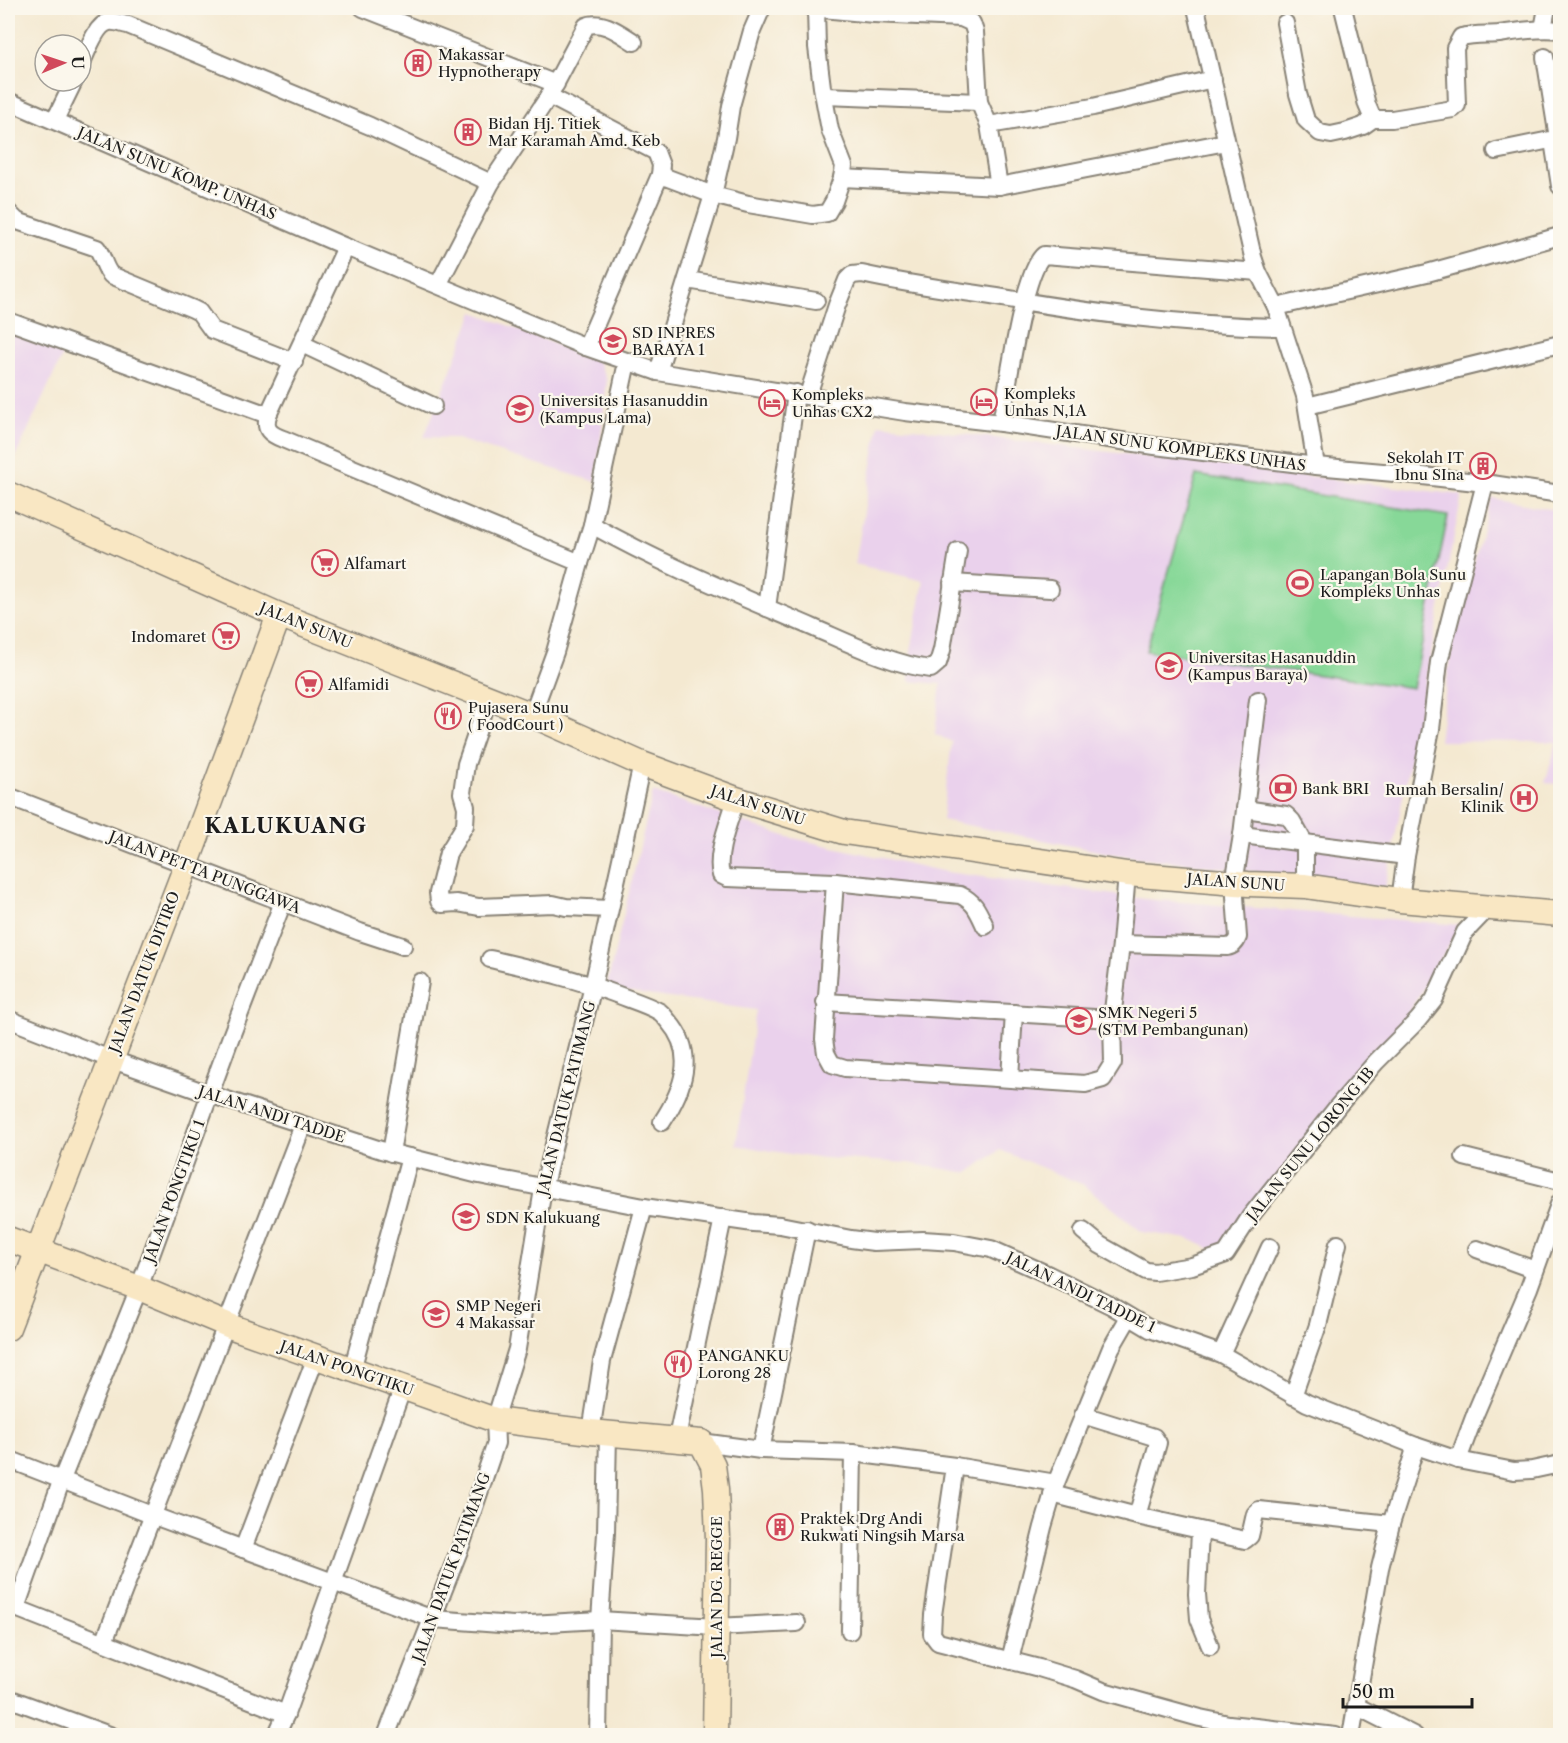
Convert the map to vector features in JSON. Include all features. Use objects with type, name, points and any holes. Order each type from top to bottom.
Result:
[{"type":"street","points":[[363,8],[553,90],[656,152],[661,165],[660,176],[586,347]]},
{"type":"street","points":[[658,372],[713,195],[731,106],[752,31],[762,8]]},
{"type":"street","points":[[812,8],[874,14],[962,13],[972,23],[975,32],[980,102],[989,125],[999,186]]},
{"type":"street","points":[[660,176],[713,195],[748,204],[820,215],[827,213],[842,178],[844,166],[830,130],[817,47],[816,8]]},
{"type":"street","points":[[1196,8],[1258,273],[1276,307],[1307,406],[1316,466]]},
{"type":"street","points":[[1343,8],[1367,105],[1373,118]]},
{"type":"street","points":[[1543,29],[1547,8]]},
{"type":"street","points":[[93,40],[103,24],[111,22],[128,25],[370,126],[491,183]]},
{"type":"street","points":[[438,285],[491,183],[553,90],[586,26],[590,23],[600,24],[634,42]]},
{"type":"street","points":[[1285,23],[1298,94],[1306,120],[1320,133],[1331,135],[1363,126],[1373,118],[1392,119],[1453,110],[1457,105],[1455,48],[1461,37],[1481,33],[1560,30]]},
{"type":"street","points":[[1545,57],[1559,138],[1554,147],[1560,186]]},
{"type":"street","points":[[989,125],[1093,107],[1213,79]]},
{"type":"street","points":[[55,120],[68,93]]},
{"type":"street","points":[[825,96],[980,102]]},
{"type":"street","name":"JALAN SUNU KOMP. UNHAS","points":[[8,101],[346,246]]},
{"type":"street","points":[[1496,151],[1559,138]]},
{"type":"street","points":[[842,178],[999,186],[1226,142]]},
{"type":"street","points":[[8,212],[17,221],[97,248],[111,275],[199,312],[212,330],[294,362]]},
{"type":"street","points":[[1276,307],[1427,273],[1560,236]]},
{"type":"street","points":[[268,423],[346,246]]},
{"type":"street","name":"JALAN SUNU KOMPLEKS UNHAS","points":[[346,246],[586,347],[658,372],[906,412],[1001,423],[1155,446],[1316,466],[1485,483],[1560,494]]},
{"type":"street","points":[[1001,423],[1024,302],[1039,259],[1048,255],[1258,273]]},
{"type":"street","points":[[767,608],[802,394],[847,280],[852,275],[862,274],[1024,302],[1189,324],[1282,327]]},
{"type":"street","points":[[687,280],[816,301]]},
{"type":"street","points":[[8,321],[268,423],[283,439],[580,563]]},
{"type":"street","points":[[302,344],[433,406]]},
{"type":"street","points":[[1307,406],[1560,344]]},
{"type":"street","points":[[532,715],[555,652],[592,525],[627,362]]},
{"type":"street","points":[[1400,900],[1406,856],[1431,729],[1439,662],[1485,483]]},
{"type":"street","name":"JALAN SUNU","points":[[8,494],[279,615],[489,697],[642,764],[736,799],[844,832],[1127,874],[1305,886],[1400,900],[1560,914]]},
{"type":"street","points":[[592,525],[620,541],[868,651],[918,668],[931,669],[938,663],[942,650],[958,551]]},
{"type":"street","points":[[952,583],[1050,589]]},
{"type":"street","name":"JALAN DATUK DITIRO","points":[[8,1328],[186,866],[279,615]]},
{"type":"street","points":[[489,697],[466,764],[462,787],[466,807],[465,825],[448,853],[438,893],[439,900],[442,904],[457,903],[479,907],[553,904],[566,907],[609,909]]},
{"type":"street","points":[[1121,944],[1232,946],[1238,937],[1234,883],[1258,700]]},
{"type":"street","name":"JALAN DATUK PATIMANG","points":[[386,1736],[434,1618],[496,1443],[495,1420],[517,1349],[543,1189],[593,986],[642,764]]},
{"type":"street","name":"JALAN PETTA PUNGGAWA","points":[[8,796],[186,866],[403,946]]},
{"type":"street","points":[[736,799],[720,855],[721,875],[727,878],[835,882],[960,895],[977,907],[984,926]]},
{"type":"street","points":[[1245,809],[1286,815],[1293,821],[1305,844],[1305,886]]},
{"type":"street","points":[[1242,835],[1406,856]]},
{"type":"street","points":[[835,882],[824,1039],[826,1053],[832,1064],[845,1068],[1084,1084],[1103,1079],[1113,1063],[1112,1019],[1127,874]]},
{"type":"street","name":"JALAN PONGTIKU 1","points":[[12,1606],[139,1288],[209,1094],[283,902]]},
{"type":"street","name":"JALAN SUNU LORONG 1B","points":[[1083,1231],[1100,1245],[1146,1271],[1155,1272],[1192,1266],[1226,1254],[1250,1217],[1338,1106],[1434,1000],[1465,932],[1487,909]]},
{"type":"street","points":[[490,959],[549,972],[593,986],[662,1014],[678,1032],[686,1056],[682,1081],[675,1102],[662,1122]]},
{"type":"street","points":[[391,1153],[420,982]]},
{"type":"street","points":[[825,1002],[1112,1019]]},
{"type":"street","points":[[1010,1078],[1014,1013]]},
{"type":"street","name":"JALAN ANDI TADDE","points":[[9,1025],[209,1094],[391,1153],[543,1189]]},
{"type":"street","points":[[104,1641],[303,1125]]},
{"type":"street","points":[[1464,1156],[1560,1181]]},
{"type":"street","points":[[352,1370],[410,1157]]},
{"type":"street","name":"JALAN ANDI TADDE 1","points":[[543,1189],[644,1207],[807,1229],[851,1239],[874,1242],[934,1241],[966,1244],[1004,1253],[1110,1305],[1150,1329],[1221,1354],[1293,1396],[1324,1411],[1416,1446],[1458,1460],[1514,1471],[1540,1469],[1560,1464]]},
{"type":"street","points":[[1458,1460],[1560,1202]]},
{"type":"street","points":[[598,1736],[600,1620],[606,1533],[599,1433],[602,1361],[644,1207]]},
{"type":"street","points":[[676,1438],[723,1218]]},
{"type":"street","points":[[761,1450],[807,1229]]},
{"type":"street","name":"JALAN PONGTIKU","points":[[8,1239],[139,1288],[225,1324],[495,1420],[599,1433],[701,1442]]},
{"type":"street","points":[[1293,1396],[1318,1325],[1338,1245]]},
{"type":"street","points":[[1221,1354],[1270,1246]]},
{"type":"street","points":[[1477,1249],[1535,1270]]},
{"type":"street","points":[[1010,1660],[1054,1488],[1111,1348],[1129,1317]]},
{"type":"street","points":[[243,1549],[316,1357]]},
{"type":"street","points":[[276,1736],[286,1714],[403,1387]]},
{"type":"street","points":[[1083,1415],[1154,1437],[1158,1443],[1137,1516]]},
{"type":"street","points":[[701,1442],[761,1450],[853,1453],[955,1466],[1054,1488],[1137,1516],[1200,1531],[1248,1539],[1255,1514],[1259,1510],[1391,1524]]},
{"type":"street","name":"JALAN DG. REGGE","points":[[701,1442],[713,1465],[716,1489],[718,1539],[716,1736]]},
{"type":"street","points":[[1351,1736],[1380,1568],[1391,1524],[1416,1446]]},
{"type":"street","points":[[850,1631],[853,1453]]},
{"type":"street","points":[[8,1459],[154,1516],[434,1618],[513,1625],[600,1620],[716,1627],[796,1623]]},
{"type":"street","points":[[955,1466],[942,1548],[933,1634],[939,1642],[1075,1678],[1103,1691],[1200,1718],[1229,1724],[1336,1736]]},
{"type":"street","points":[[1200,1531],[1197,1594],[1199,1619],[1210,1646]]},
{"type":"street","points":[[12,1606],[286,1714]]},
{"type":"street","points":[[8,1698],[112,1736]]},
{"type":"street","points":[[1356,1706],[1415,1736]]},
{"type":"shaded area","name":"Universitas Hasanuddin (Kampus Lama)","points":[[474,312],[598,361],[607,380],[596,482],[454,438],[424,437]]},
{"type":"shaded area","points":[[8,332],[65,350],[8,473]]},
{"type":"shaded area","name":"Universitas Hasanuddin (Kampus Baraya)","points":[[879,424],[1462,495],[1385,888],[1113,854],[942,820],[952,742],[935,734],[941,684],[909,681],[911,650],[924,581],[855,564]]},
{"type":"shaded area","points":[[1492,498],[1560,511],[1560,784],[1545,783],[1557,742],[1439,741],[1452,641]]},
{"type":"shaded area","name":"SMK Negeri 5 (STM Pembangunan)","points":[[653,792],[788,837],[946,872],[1145,899],[1461,925],[1397,1032],[1231,1242],[1214,1250],[1189,1239],[1142,1232],[1084,1185],[1000,1150],[968,1173],[909,1163],[809,1157],[736,1145],[756,1010],[606,989]]},
{"type":"green space","name":"Lapangan Bola Sunu Kompleks Unhas","points":[[1196,475],[1448,516],[1413,688],[1146,651]]},
{"type":"place","name":"Makassar Hypnotherapy","points":[[418,63]]},
{"type":"place","name":"Bidan Hj. Titiek Mar Karamah Amd. Keb","points":[[468,132]]},
{"type":"place","name":"SD INPRES BARAYA 1","points":[[613,341]]},
{"type":"place","name":"Kompleks Unhas N,1A","points":[[984,402]]},
{"type":"place","name":"Kompleks Unhas CX2","points":[[772,403]]},
{"type":"place","name":"Universitas Hasanuddin (Kampus Lama)","points":[[520,409]]},
{"type":"place","name":"Sekolah IT Ibnu SIna","points":[[1483,466]]},
{"type":"place","name":"Alfamart","points":[[325,563]]},
{"type":"place","name":"Lapangan Bola Sunu Kompleks Unhas","points":[[1300,583]]},
{"type":"place","name":"Indomaret","points":[[226,636]]},
{"type":"place","name":"Universitas Hasanuddin (Kampus Baraya)","points":[[1169,666]]},
{"type":"place","name":"Alfamidi","points":[[309,684]]},
{"type":"place","name":"Pujasera Sunu ( FoodCourt )","points":[[448,716]]},
{"type":"place","name":"Bank BRI","points":[[1283,788]]},
{"type":"place","name":"Rumah Bersalin/ Klinik","points":[[1524,798]]},
{"type":"place","name":"SMK Negeri 5 (STM Pembangunan)","points":[[1079,1021]]},
{"type":"place","name":"SDN Kalukuang","points":[[466,1217]]},
{"type":"place","name":"SMP Negeri 4 Makassar","points":[[436,1314]]},
{"type":"place","name":"PANGANKU Lorong 28","points":[[678,1364]]},
{"type":"place","name":"Praktek Drg Andi Rukwati Ningsih Marsa","points":[[780,1527]]},
{"type":"district","name":"KALUKUANG","points":[[286,825]]}]
